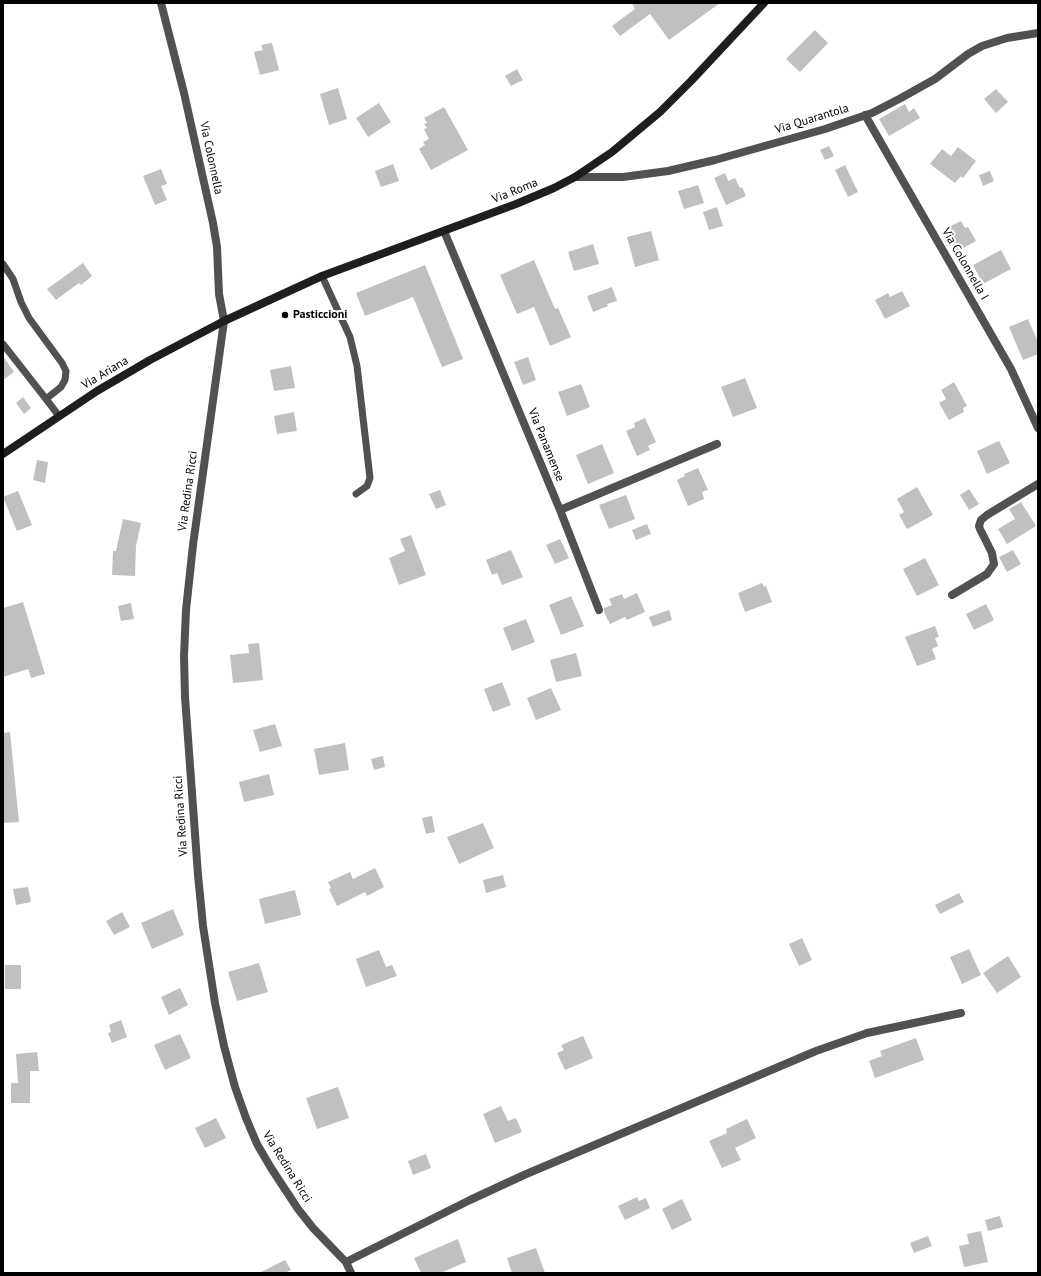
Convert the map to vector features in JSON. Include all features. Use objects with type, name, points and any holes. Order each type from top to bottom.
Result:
[{"type":"main road","name":"Via Roma","points":[[224,321],[322,276],[516,204],[554,188],[575,177],[612,152],[660,112],[764,3]]},
{"type":"main road","name":"Via Ariana","points":[[3,454],[59,416],[133,370],[224,321]]},
{"type":"street","name":"Via Colonnella","points":[[161,3],[186,100],[213,223],[217,247],[219,294],[224,321]]},
{"type":"street","name":"Via Quarantola","points":[[575,177],[623,178],[680,169],[825,129],[865,115],[890,104],[921,87],[978,48],[1001,40],[1038,33]]},
{"type":"street","name":"Via Colonnella I","points":[[865,115],[1011,369],[1038,428]]},
{"type":"street","name":"Via Panamense","points":[[444,231],[560,510],[599,610]]},
{"type":"street","name":"Via Redina Ricci","points":[[224,321],[194,538],[186,610],[184,656],[185,691],[202,919],[215,1003],[224,1046],[235,1087],[251,1131],[271,1168],[298,1208],[313,1228],[346,1262],[351,1273]]},
{"type":"street","points":[[560,510],[717,444]]},
{"type":"street","points":[[952,595],[985,576],[994,564],[992,553],[979,526],[981,520],[1038,484]]},
{"type":"street","points":[[346,1262],[470,1200],[531,1172],[822,1049],[850,1038],[871,1032],[961,1013]]},
{"type":"lane","points":[[3,264],[13,279],[29,318],[62,363],[66,372],[66,380],[61,387],[46,399]]},
{"type":"lane","points":[[322,276],[347,329],[356,359],[370,483],[356,494]]},
{"type":"lane","points":[[3,344],[59,416]]},
{"type":"building","points":[[632,3],[720,3],[669,40],[650,14],[620,36],[612,26],[635,9]]},
{"type":"building","points":[[815,30],[828,43],[800,72],[786,59]]},
{"type":"building","points":[[272,43],[279,70],[260,75],[254,52],[263,50],[261,45]]},
{"type":"building","points":[[517,69],[523,80],[511,86],[505,76]]},
{"type":"building","points":[[338,88],[347,119],[329,125],[320,94]]},
{"type":"building","points":[[996,89],[1008,102],[996,113],[984,99]]},
{"type":"building","points":[[379,103],[391,122],[368,137],[356,118]]},
{"type":"building","points":[[905,104],[909,112],[914,108],[920,118],[889,136],[879,119]]},
{"type":"building","points":[[444,107],[468,150],[431,170],[419,149],[425,145],[423,142],[429,139],[424,129],[427,128],[424,124],[427,123],[424,118]]},
{"type":"building","points":[[829,146],[834,156],[825,160],[820,150]]},
{"type":"building","points":[[958,147],[976,161],[963,178],[961,176],[955,183],[930,164],[942,149],[951,156]]},
{"type":"building","points":[[393,164],[399,181],[381,187],[375,171]]},
{"type":"building","points":[[845,165],[858,192],[848,197],[835,170]]},
{"type":"building","points":[[161,169],[167,184],[161,186],[167,200],[155,205],[143,176]]},
{"type":"building","points":[[990,171],[994,181],[983,186],[979,175]]},
{"type":"building","points":[[725,173],[728,181],[735,178],[740,188],[742,187],[746,196],[726,205],[714,178]]},
{"type":"building","points":[[698,185],[704,203],[684,209],[678,191]]},
{"type":"building","points":[[717,207],[723,226],[709,230],[703,212]]},
{"type":"building","points":[[961,221],[965,228],[968,227],[976,241],[958,251],[945,229]]},
{"type":"building","points":[[651,231],[659,260],[635,267],[627,237]]},
{"type":"building","points":[[593,244],[599,264],[574,271],[568,252]]},
{"type":"building","points":[[1001,250],[1011,269],[983,284],[973,265]]},
{"type":"building","points":[[534,260],[555,309],[558,308],[571,337],[550,346],[534,307],[517,314],[500,275]]},
{"type":"building","points":[[83,263],[92,276],[81,285],[79,283],[56,300],[47,289]]},
{"type":"building","points":[[425,265],[463,359],[442,367],[413,297],[365,316],[356,293]]},
{"type":"building","points":[[612,287],[617,301],[607,304],[608,306],[593,312],[587,296]]},
{"type":"building","points":[[902,291],[910,306],[885,319],[875,300],[888,293],[890,297]]},
{"type":"building","points":[[1028,319],[1038,342],[1038,354],[1023,360],[1009,327]]},
{"type":"building","points":[[3,356],[14,372],[3,380]]},
{"type":"building","points":[[528,357],[536,380],[523,385],[514,362]]},
{"type":"building","points":[[291,366],[295,388],[274,391],[270,370]]},
{"type":"building","points":[[745,378],[757,408],[733,417],[721,387]]},
{"type":"building","points":[[954,382],[967,406],[963,408],[964,412],[949,420],[939,403],[946,399],[941,390]]},
{"type":"building","points":[[581,384],[590,407],[567,416],[558,392]]},
{"type":"building","points":[[23,397],[31,408],[24,414],[16,403]]},
{"type":"building","points":[[294,412],[297,431],[277,434],[274,416]]},
{"type":"building","points":[[645,418],[656,442],[648,446],[650,450],[637,456],[626,431],[635,427],[634,423]]},
{"type":"building","points":[[999,441],[1010,463],[987,474],[977,451]]},
{"type":"building","points":[[602,444],[614,473],[588,484],[576,455]]},
{"type":"building","points":[[37,460],[48,462],[45,483],[33,480]]},
{"type":"building","points":[[698,468],[708,490],[702,492],[704,499],[688,506],[677,480],[685,476],[684,474]]},
{"type":"building","points":[[917,487],[933,515],[907,529],[899,515],[904,512],[897,499]]},
{"type":"building","points":[[969,489],[979,504],[969,510],[960,495]]},
{"type":"building","points":[[440,490],[446,505],[436,509],[429,494]]},
{"type":"building","points":[[18,491],[32,525],[17,531],[3,497]]},
{"type":"building","points":[[626,495],[635,519],[609,529],[599,505]]},
{"type":"building","points":[[1021,502],[1036,526],[1007,544],[998,529],[1015,519],[1009,509]]},
{"type":"building","points":[[123,519],[141,523],[136,546],[135,576],[112,575],[113,551],[116,551]]},
{"type":"building","points":[[647,524],[651,534],[636,540],[632,530]]},
{"type":"building","points":[[411,535],[426,575],[399,585],[389,558],[405,551],[400,539]]},
{"type":"building","points":[[560,539],[569,558],[555,564],[546,545]]},
{"type":"building","points":[[511,550],[523,577],[502,585],[497,573],[492,575],[486,560]]},
{"type":"building","points":[[1013,550],[1021,564],[1007,572],[999,557]]},
{"type":"building","points":[[925,558],[939,585],[917,596],[903,569]]},
{"type":"building","points":[[762,583],[764,587],[766,586],[772,602],[745,612],[738,593]]},
{"type":"building","points":[[637,593],[645,612],[627,620],[625,617],[610,624],[604,612],[604,608],[612,605],[609,599],[622,594],[624,599]]},
{"type":"building","points":[[571,596],[584,626],[561,635],[549,605]]},
{"type":"building","points":[[23,602],[45,674],[31,678],[28,669],[3,677],[3,608]]},
{"type":"building","points":[[131,603],[134,619],[121,621],[118,606]]},
{"type":"building","points":[[986,604],[994,620],[974,630],[966,614]]},
{"type":"building","points":[[669,610],[672,620],[653,627],[649,617]]},
{"type":"building","points":[[526,619],[535,642],[512,651],[503,628]]},
{"type":"building","points":[[935,626],[939,637],[935,638],[938,646],[932,649],[936,659],[917,666],[905,637]]},
{"type":"building","points":[[259,643],[263,680],[233,683],[230,655],[249,653],[248,644]]},
{"type":"building","points":[[576,653],[582,676],[556,682],[550,660]]},
{"type":"building","points":[[502,682],[511,705],[493,712],[484,689]]},
{"type":"building","points":[[551,688],[561,710],[536,720],[527,698]]},
{"type":"building","points":[[275,724],[282,746],[260,752],[253,730]]},
{"type":"building","points":[[10,732],[19,822],[3,823],[3,733]]},
{"type":"building","points":[[345,743],[349,770],[319,775],[314,749]]},
{"type":"building","points":[[383,756],[385,767],[374,770],[371,759]]},
{"type":"building","points":[[269,774],[274,795],[244,802],[239,782]]},
{"type":"building","points":[[432,816],[435,832],[426,834],[422,818]]},
{"type":"building","points":[[483,823],[494,848],[459,864],[447,837]]},
{"type":"building","points":[[375,868],[384,887],[367,896],[365,892],[337,906],[329,889],[331,888],[328,882],[350,872],[353,879]]},
{"type":"building","points":[[503,875],[506,887],[486,893],[483,880]]},
{"type":"building","points":[[28,887],[31,902],[16,905],[13,889]]},
{"type":"building","points":[[295,890],[301,915],[265,924],[259,899]]},
{"type":"building","points":[[959,893],[964,902],[940,914],[935,905]]},
{"type":"building","points":[[173,909],[184,935],[152,949],[141,923]]},
{"type":"building","points":[[122,912],[130,927],[114,935],[106,921]]},
{"type":"building","points":[[802,938],[812,960],[799,966],[789,944]]},
{"type":"building","points":[[969,949],[981,975],[962,984],[950,957]]},
{"type":"building","points":[[379,950],[386,967],[392,965],[397,976],[366,987],[356,959]]},
{"type":"building","points":[[1008,956],[1021,977],[997,993],[983,973]]},
{"type":"building","points":[[259,963],[268,992],[237,1001],[228,972]]},
{"type":"building","points":[[5,965],[21,965],[21,989],[5,989]]},
{"type":"building","points":[[180,988],[188,1005],[169,1015],[161,997]]},
{"type":"building","points":[[121,1020],[127,1037],[112,1043],[108,1033],[111,1032],[109,1025]]},
{"type":"building","points":[[180,1034],[191,1058],[165,1070],[154,1045]]},
{"type":"building","points":[[583,1036],[593,1058],[565,1070],[557,1053],[564,1050],[561,1045]]},
{"type":"building","points":[[916,1038],[924,1060],[875,1078],[869,1061],[882,1056],[880,1051]]},
{"type":"building","points":[[37,1052],[39,1071],[30,1071],[30,1103],[11,1103],[11,1083],[18,1083],[16,1054]]},
{"type":"building","points":[[338,1087],[349,1118],[317,1129],[306,1098]]},
{"type":"building","points":[[501,1106],[508,1121],[516,1118],[522,1132],[495,1143],[483,1114]]},
{"type":"building","points":[[216,1118],[226,1138],[205,1148],[195,1128]]},
{"type":"building","points":[[747,1119],[756,1138],[735,1148],[741,1160],[722,1168],[709,1141],[727,1133],[726,1129]]},
{"type":"building","points":[[426,1154],[431,1168],[413,1175],[408,1161]]},
{"type":"building","points":[[637,1197],[639,1201],[646,1198],[650,1208],[625,1220],[618,1206]]},
{"type":"building","points":[[682,1199],[692,1220],[672,1230],[662,1209]]},
{"type":"building","points":[[1000,1216],[1003,1227],[988,1231],[985,1220]]},
{"type":"building","points":[[981,1231],[988,1262],[964,1267],[959,1246],[969,1244],[967,1234]]},
{"type":"building","points":[[928,1236],[932,1246],[914,1253],[910,1243]]},
{"type":"building","points":[[458,1239],[466,1262],[440,1273],[421,1273],[414,1258]]},
{"type":"building","points":[[536,1248],[545,1273],[512,1273],[507,1258]]},
{"type":"building","points":[[285,1260],[291,1270],[285,1273],[259,1273]]},
{"type":"place","name":"Pasticcioni","points":[[285,315]]}]
